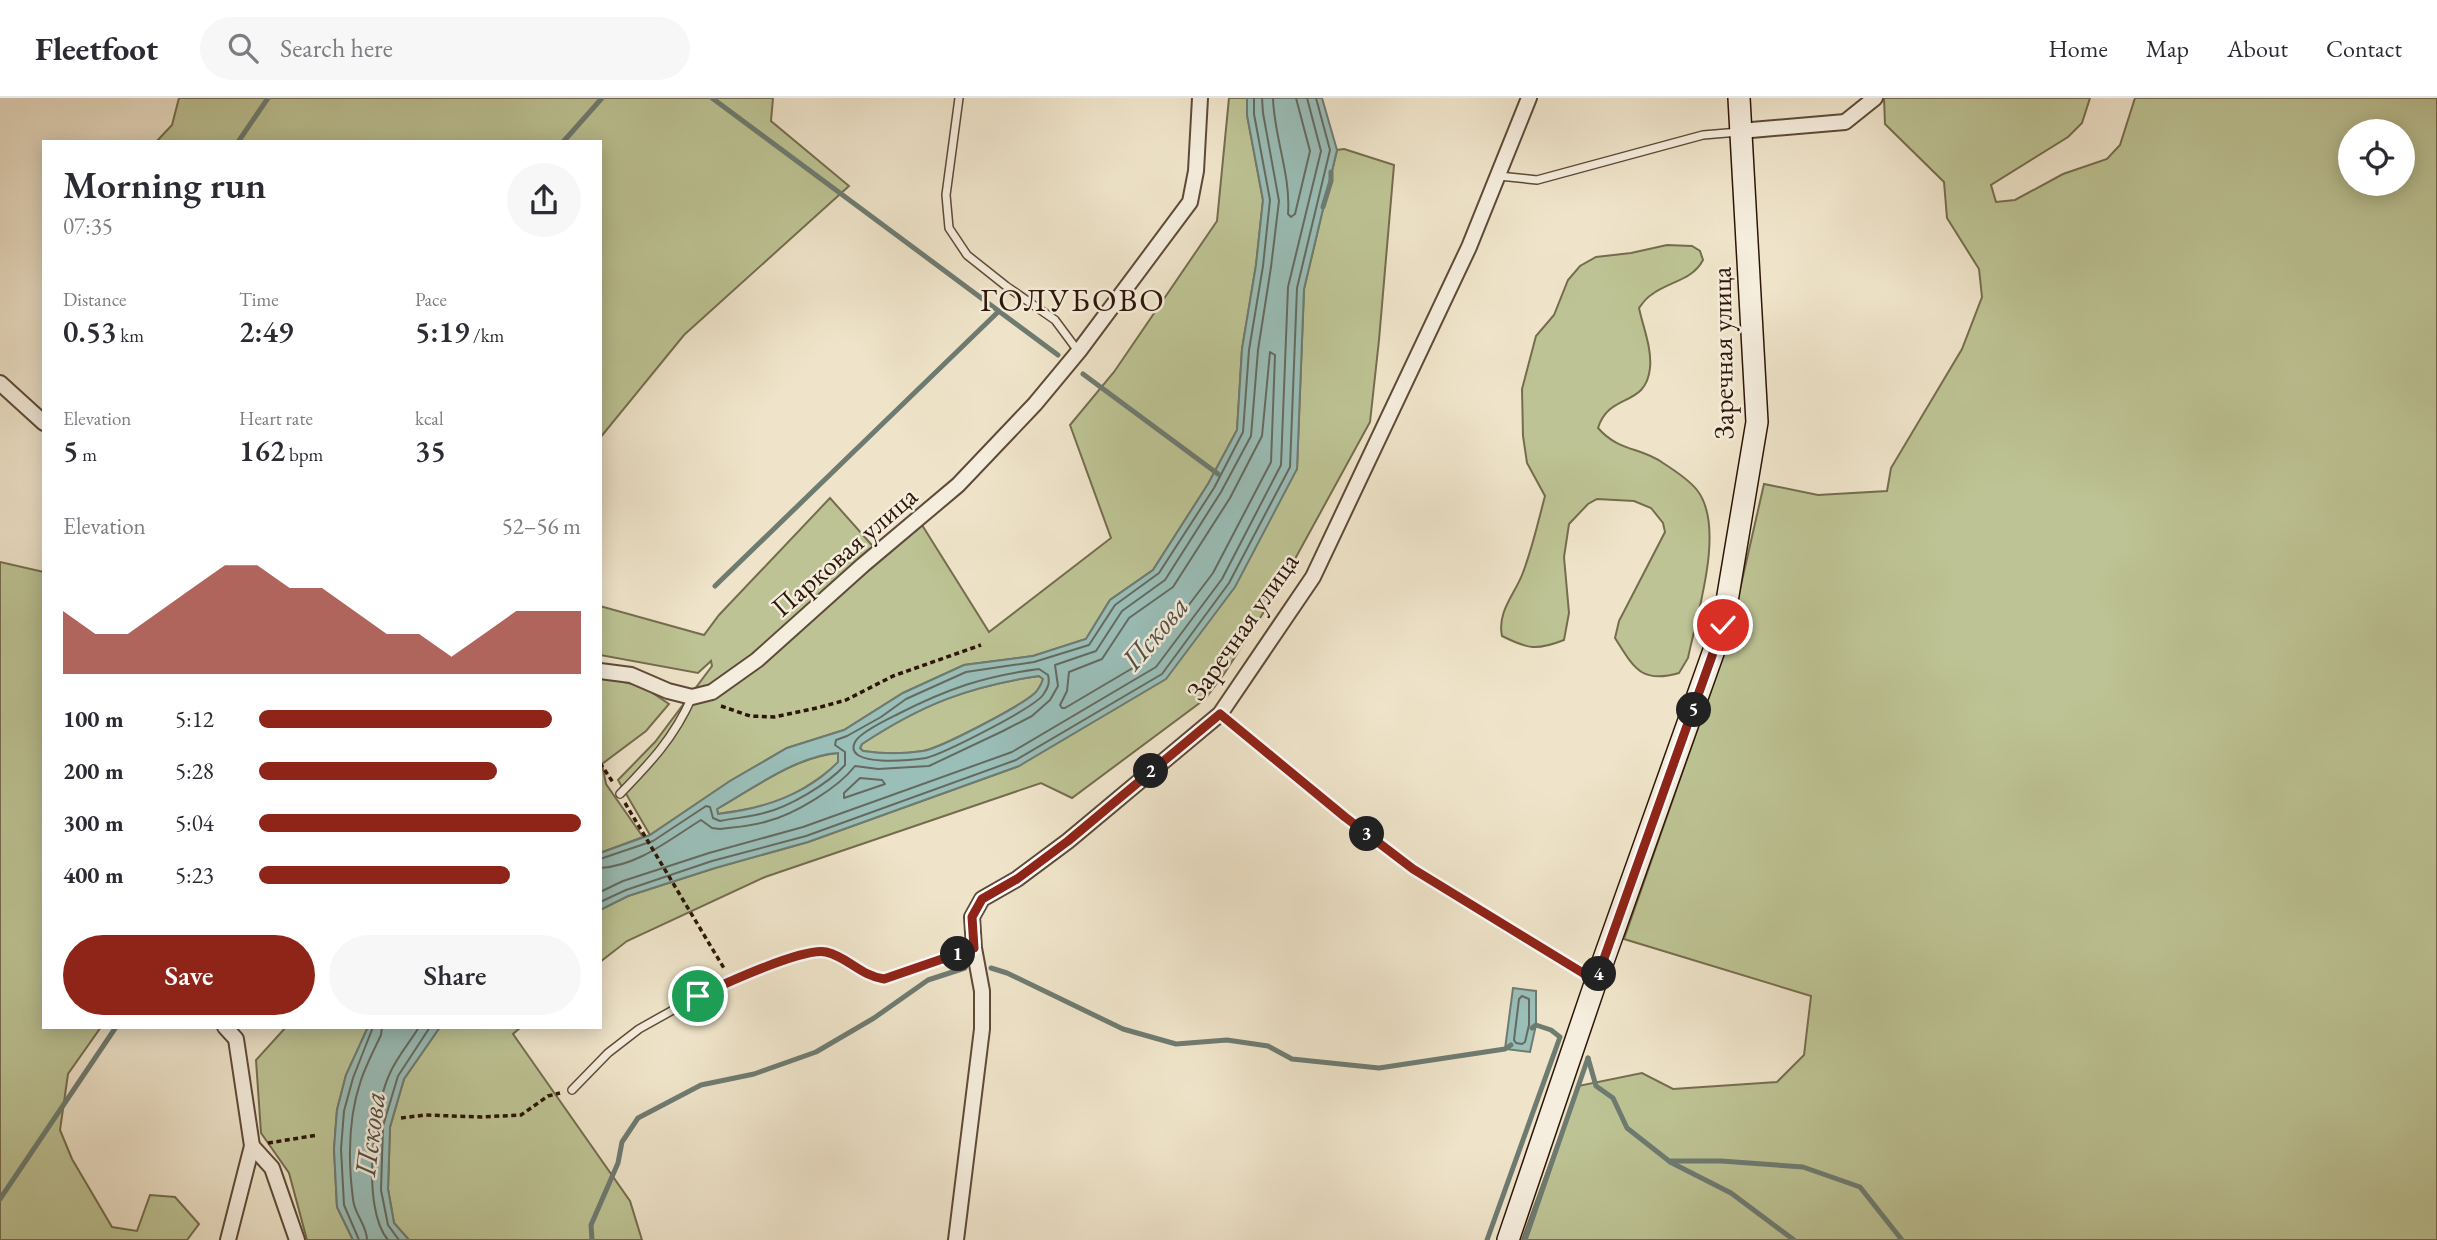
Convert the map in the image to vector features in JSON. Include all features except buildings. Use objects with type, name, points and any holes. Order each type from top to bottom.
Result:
[{"type":"street","name":"Парковая улица","points":[[692,697],[712,692],[757,660],[958,485],[1035,404],[1079,351],[1190,202],[1196,171],[1200,98]]},
{"type":"street","name":"Заречная улица","points":[[956,1240],[982,1029],[982,991],[974,948],[972,917],[982,899],[1017,879],[1068,841],[1220,714],[1313,577],[1458,271],[1529,98]]},
{"type":"street","name":"Заречная улица","points":[[1508,1240],[1596,981],[1723,625],[1757,422],[1739,98]]},
{"type":"street","points":[[1740,131],[1845,122],[1875,98]]},
{"type":"street","points":[[0,383],[42,421]]},
{"type":"street","points":[[602,671],[631,675],[668,691],[692,697]]},
{"type":"street","points":[[227,1029],[236,1039],[252,1146],[228,1240]]},
{"type":"street","points":[[252,1146],[272,1168],[297,1240]]},
{"type":"lane","points":[[959,98],[946,195],[949,228],[967,255],[1055,320],[1079,351]]},
{"type":"lane","points":[[1499,176],[1537,180],[1703,135],[1740,131]]},
{"type":"lane","points":[[620,794],[661,750],[680,723],[692,697]]},
{"type":"lane","points":[[572,1090],[608,1053],[639,1029],[732,981],[778,962],[821,951],[840,956],[871,977],[884,979],[974,948]]},
{"type":"path","points":[[692,697],[750,716],[774,717],[846,701],[893,676],[981,645]]},
{"type":"path","points":[[1220,714],[1413,869],[1596,981]]},
{"type":"path","points":[[602,766],[732,981]]},
{"type":"path","points":[[401,1118],[425,1115],[521,1115],[548,1097],[572,1090]]},
{"type":"path","points":[[252,1146],[318,1135]]},
{"type":"green space","points":[[179,98],[773,98],[771,121],[849,186],[684,335],[602,436],[602,140],[158,140],[172,125]]},
{"type":"green space","points":[[1229,98],[1247,98],[1247,115],[1263,200],[1256,265],[1242,349],[1237,430],[1208,484],[1153,570],[1110,600],[1086,639],[1033,656],[964,665],[903,693],[844,730],[787,748],[730,781],[650,835],[618,780],[655,742],[712,666],[711,661],[698,673],[602,655],[602,607],[704,635],[719,615],[830,498],[878,552],[917,517],[989,632],[1111,538],[1070,425],[1114,372],[1217,221]]},
{"type":"green space","points":[[1884,98],[2090,98],[2082,123],[2068,137],[1991,185],[1996,202],[2015,200],[2063,174],[2107,159],[2120,145],[2135,98],[2437,98],[2437,1240],[1522,1240],[1578,1086],[1642,1073],[1673,1089],[1777,1082],[1804,1055],[1811,996],[1624,939],[1728,642],[1764,484],[1818,495],[1887,491],[1891,468],[1962,349],[1982,297],[1979,269],[1947,218],[1944,182],[1885,124]]},
{"type":"green space","points":[[1344,149],[1394,165],[1370,422],[1278,590],[1205,699],[1072,798],[1041,783],[765,877],[627,941],[602,960],[602,909],[628,896],[808,842],[1019,766],[1297,469],[1304,289],[1337,150]]},
{"type":"green space","points":[[1667,245],[1692,246],[1700,251],[1703,260],[1693,272],[1658,290],[1639,308],[1650,353],[1647,381],[1635,395],[1610,409],[1598,428],[1614,441],[1655,458],[1676,472],[1697,490],[1705,506],[1709,526],[1707,571],[1688,658],[1679,673],[1656,676],[1640,671],[1615,638],[1619,621],[1665,532],[1663,523],[1651,508],[1634,501],[1597,499],[1588,504],[1569,524],[1564,557],[1569,613],[1564,640],[1546,646],[1526,646],[1502,636],[1501,627],[1504,611],[1529,556],[1545,496],[1527,463],[1523,436],[1522,389],[1536,336],[1554,315],[1568,280],[1580,266],[1596,257]]},
{"type":"green space","points":[[0,562],[42,572],[42,1029],[100,1029],[68,1074],[60,1130],[72,1159],[112,1227],[137,1231],[150,1195],[175,1197],[199,1224],[187,1240],[0,1240]]},
{"type":"green space","points":[[1039,676],[1043,679],[1040,687],[1027,699],[946,743],[916,752],[878,753],[860,748],[862,744],[905,718],[946,699],[990,685]]},
{"type":"green space","points":[[602,677],[642,686],[669,704],[646,731],[602,764]]},
{"type":"green space","points":[[838,753],[839,762],[793,794],[751,809],[718,814],[717,809],[775,775],[806,760]]},
{"type":"green space","points":[[602,764],[606,784],[643,837],[602,852]]},
{"type":"green space","points":[[284,1029],[367,1029],[346,1075],[337,1110],[334,1149],[337,1207],[353,1240],[307,1240],[289,1173],[261,1133],[256,1060]]},
{"type":"green space","points":[[439,1029],[519,1029],[513,1034],[630,1201],[642,1240],[409,1240],[394,1223],[388,1189],[390,1127],[404,1079]]},
{"type":"water","name":"Пскова","points":[[1247,98],[1322,98],[1337,150],[1304,289],[1297,469],[1235,587],[1166,679],[1019,766],[808,842],[628,896],[602,909],[602,852],[650,835],[730,781],[787,748],[844,730],[903,693],[964,665],[1033,656],[1086,639],[1110,600],[1153,570],[1208,484],[1237,430],[1242,349],[1256,265],[1263,200],[1247,115]],"holes":[[[1039,676],[1043,679],[1040,687],[1027,699],[946,743],[916,752],[878,753],[860,748],[862,744],[905,718],[946,699],[1014,680]],[[838,753],[838,762],[812,783],[783,798],[718,814],[717,809],[791,766]]]},
{"type":"water","points":[[1513,988],[1536,991],[1536,1025],[1530,1052],[1505,1049]]},
{"type":"water","name":"Пскова","points":[[367,1029],[439,1029],[404,1079],[390,1127],[388,1189],[394,1223],[409,1240],[353,1240],[337,1207],[334,1149],[337,1110],[346,1075]]},
{"type":"waterway","points":[[239,140],[268,98]]},
{"type":"waterway","points":[[565,140],[602,98]]},
{"type":"waterway","points":[[712,98],[1058,355]]},
{"type":"waterway","points":[[1323,207],[1331,172]]},
{"type":"waterway","points":[[715,586],[999,311]]},
{"type":"waterway","points":[[1083,374],[1218,474]]},
{"type":"waterway","points":[[592,1240],[591,1225],[618,1163],[622,1142],[638,1118],[701,1085],[754,1074],[816,1052],[874,1018],[928,980],[965,968]]},
{"type":"waterway","points":[[991,968],[1007,973],[1123,1029],[1176,1044],[1227,1040],[1268,1046],[1292,1059],[1379,1068],[1505,1049],[1511,1045]]},
{"type":"waterway","points":[[1487,1240],[1560,1037],[1551,1030],[1536,1025],[1532,1028]]},
{"type":"waterway","points":[[0,1199],[115,1029]]},
{"type":"waterway","points":[[1588,1058],[1596,1086],[1613,1098],[1627,1128],[1669,1161],[1721,1161],[1803,1167],[1860,1187],[1902,1240]]},
{"type":"waterway","points":[[1525,1240],[1588,1058]]},
{"type":"waterway","points":[[1670,1162],[1731,1193],[1794,1240]]},
{"type":"district","name":"ГОЛУБОВО","points":[[1073,300]]},
{"type":"route","points":[[698,996],[778,962],[821,951],[840,956],[871,977],[884,979],[974,948],[972,917],[982,899],[1017,879],[1068,841],[1220,714],[1413,869],[1596,981],[1723,625]]}]
